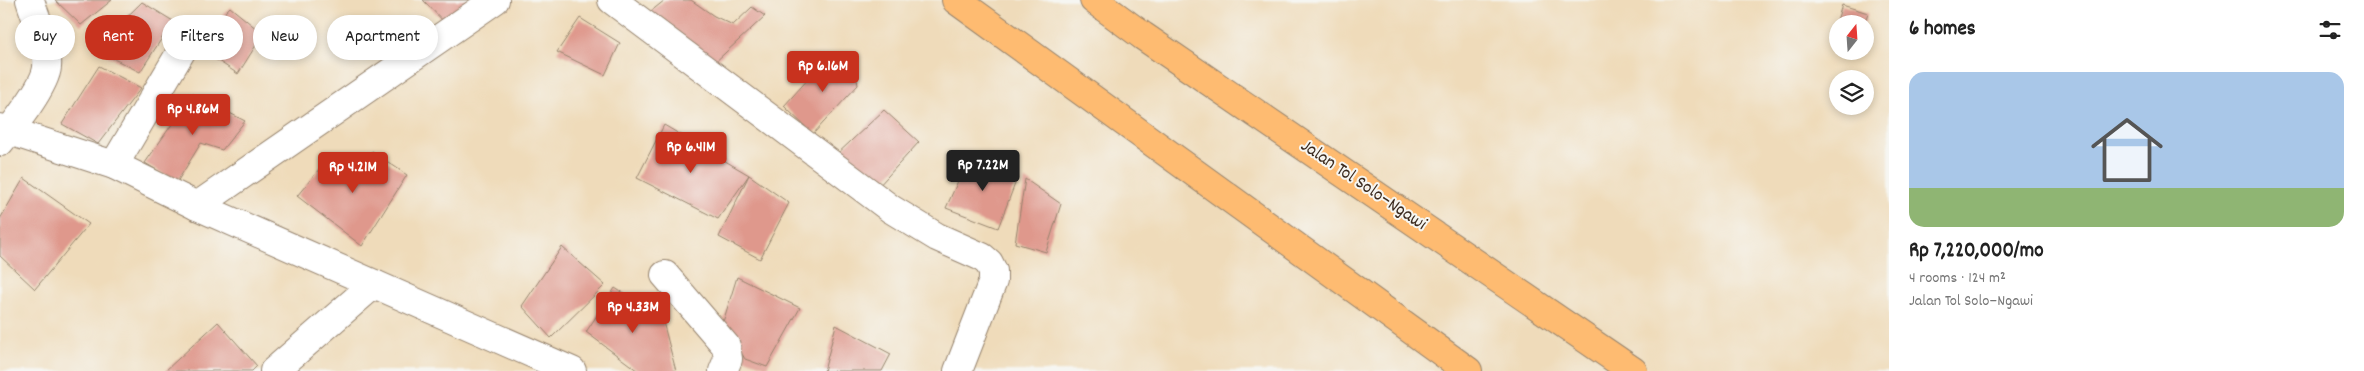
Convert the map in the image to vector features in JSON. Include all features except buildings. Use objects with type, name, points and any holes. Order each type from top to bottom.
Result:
[{"type":"highway","points":[[956,0],[1468,371]]},
{"type":"highway","name":"Jalan Tol Solo–Ngawi","points":[[1094,0],[1143,36],[1634,371]]},
{"type":"street","points":[[30,0],[44,46],[48,68],[44,81],[3,134],[114,165],[197,206],[572,371]]},
{"type":"street","points":[[197,206],[495,0]]},
{"type":"street","points":[[612,0],[891,209],[937,237],[982,257],[989,263],[993,271],[993,281],[958,371]]},
{"type":"street","points":[[114,165],[176,60]]},
{"type":"street","points":[[665,275],[726,346],[728,359],[723,371]]},
{"type":"street","points":[[274,371],[374,284]]}]
